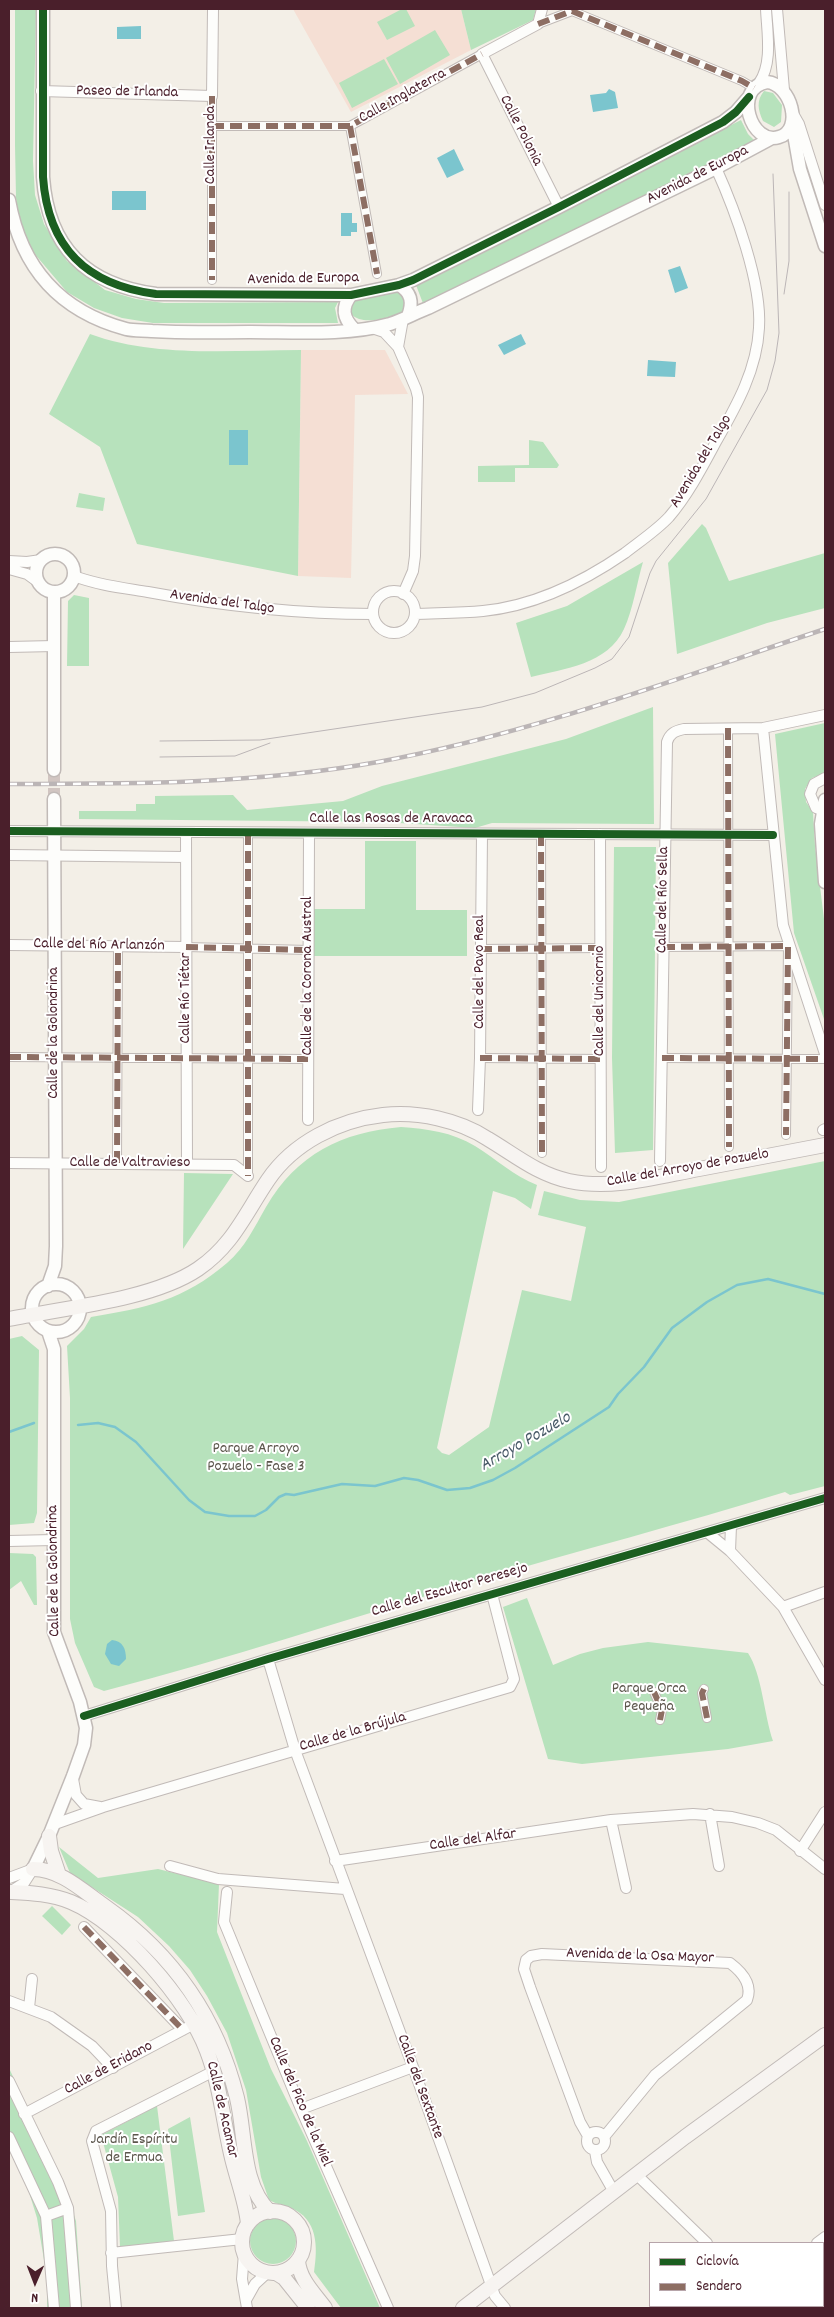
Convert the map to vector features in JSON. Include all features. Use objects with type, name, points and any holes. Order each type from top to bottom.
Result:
[{"type":"main road","name":"Calle del Arroyo de Pozuelo","points":[[9,1319],[158,1288],[198,1269],[232,1238],[280,1163],[293,1152],[332,1128],[383,1115],[420,1115],[456,1123],[488,1138],[533,1168],[566,1180],[591,1185],[628,1182],[825,1145]]},
{"type":"main road","points":[[52,1830],[51,1851],[59,1875]]},
{"type":"main road","name":"Calle de Acamar","points":[[31,1869],[59,1875],[127,1922],[155,1947],[180,1976],[204,2010],[223,2051],[237,2098],[246,2157],[256,2196],[270,2212]]},
{"type":"main road","name":"Calle de Acamar","points":[[15,1888],[71,1902],[98,1918],[125,1940],[170,1987],[189,2027],[214,2071],[248,2224]]},
{"type":"main road","points":[[465,2307],[637,2176],[685,2137],[825,2035]]},
{"type":"main road","points":[[308,2308],[292,2286],[272,2273],[250,2263],[243,2246],[248,2224],[257,2216],[270,2212],[286,2214],[299,2226],[304,2240],[298,2260],[299,2268],[303,2278],[325,2308]]},
{"type":"main road","points":[[272,2273],[291,2267],[298,2260]]},
{"type":"street","name":"Avenida de Europa","points":[[43,9],[43,177],[49,214],[68,251],[95,276],[124,288],[156,294],[352,296],[413,280],[723,122],[736,112],[754,89]]},
{"type":"street","name":"Calle Irlanda","points":[[212,280],[213,9]]},
{"type":"street","points":[[538,24],[542,9]]},
{"type":"street","points":[[766,9],[767,61],[765,73],[754,89],[749,113],[753,124],[760,133],[774,138],[790,150],[800,169]]},
{"type":"street","points":[[777,9],[784,90],[792,116],[800,169],[825,246]]},
{"type":"street","points":[[538,24],[572,11],[742,80],[754,89]]},
{"type":"street","name":"Calle Inglaterra","points":[[212,126],[350,126],[538,24]]},
{"type":"street","name":"Calle Polonia","points":[[482,54],[559,207]]},
{"type":"street","points":[[754,89],[772,82],[784,90]]},
{"type":"street","name":"Paseo de Irlanda","points":[[42,91],[212,96]]},
{"type":"street","points":[[774,138],[786,134],[792,116]]},
{"type":"street","points":[[792,116],[799,124],[822,185],[825,205]]},
{"type":"street","points":[[350,126],[377,274]]},
{"type":"street","name":"Avenida de Europa","points":[[9,200],[14,228],[31,263],[62,298],[91,316],[127,329],[175,332],[314,332],[354,329],[371,327],[406,318],[774,138]]},
{"type":"street","name":"Avenida del Talgo","points":[[415,614],[484,611],[527,602],[568,587],[609,564],[668,517],[699,473],[742,396],[755,361],[760,327],[757,294],[747,256],[716,168]]},
{"type":"street","points":[[398,285],[408,293],[412,305],[406,318],[398,347]]},
{"type":"street","name":"Avenida de Europa","points":[[352,296],[345,303],[344,310],[347,322],[354,329]]},
{"type":"street","points":[[371,327],[384,332],[398,347],[418,397],[415,556],[413,571],[403,594]]},
{"type":"street","points":[[9,561],[27,562],[41,560],[52,554],[65,557],[73,567],[74,576],[66,588],[54,592],[45,589],[26,574],[9,570]]},
{"type":"street","points":[[38,582],[36,570],[41,560]]},
{"type":"street","name":"Avenida del Talgo","points":[[74,576],[116,586],[212,603],[299,612],[373,614]]},
{"type":"street","points":[[54,592],[54,770]]},
{"type":"street","points":[[391,592],[403,594],[412,602],[415,614],[410,626],[405,630],[392,634],[377,625],[373,614],[373,607],[380,597],[391,592]]},
{"type":"street","points":[[9,647],[54,646]]},
{"type":"street","name":"Calle del Río Sella","points":[[660,1161],[665,834],[667,742],[669,735],[676,730],[684,729],[763,728],[825,715]]},
{"type":"street","points":[[728,728],[729,1147]]},
{"type":"street","points":[[763,728],[782,925],[825,1054]]},
{"type":"street","points":[[825,778],[814,784],[810,794],[813,804],[824,807],[825,882]]},
{"type":"street","name":"Calle de la Golondrina","points":[[48,1286],[55,1266],[54,799]]},
{"type":"street","name":"Calle las Rosas de Aravaca","points":[[9,831],[773,835]]},
{"type":"street","name":"Calle Río Tiétar","points":[[186,833],[187,1164]]},
{"type":"street","points":[[248,833],[248,1176]]},
{"type":"street","name":"Calle de la Corona Austral","points":[[308,1120],[309,833]]},
{"type":"street","name":"Calle del Pavo Real","points":[[478,1110],[482,834]]},
{"type":"street","points":[[541,834],[542,1153]]},
{"type":"street","name":"Calle del Unicornio","points":[[600,834],[601,1167]]},
{"type":"street","points":[[9,855],[186,857]]},
{"type":"street","name":"Calle del Río Arlanzón","points":[[9,945],[309,950]]},
{"type":"street","points":[[117,1164],[118,946]]},
{"type":"street","points":[[664,947],[788,946]]},
{"type":"street","points":[[786,1135],[788,946]]},
{"type":"street","points":[[480,949],[601,948]]},
{"type":"street","points":[[9,1057],[308,1059]]},
{"type":"street","points":[[480,1058],[601,1058]]},
{"type":"street","points":[[662,1058],[825,1059]]},
{"type":"street","name":"Calle de Valtravieso","points":[[9,1163],[234,1165],[248,1176]]},
{"type":"street","name":"Calle de la Golondrina","points":[[55,1266],[63,1285],[74,1293],[80,1305]]},
{"type":"street","points":[[63,1285],[48,1286],[35,1296],[32,1305],[33,1314],[38,1324],[48,1331],[64,1331]]},
{"type":"street","points":[[54,1348],[64,1331],[76,1321],[80,1305]]},
{"type":"street","name":"Calle de la Golondrina","points":[[15,1888],[31,1869],[52,1830],[74,1776],[84,1745],[86,1728],[84,1716],[54,1632],[54,1348],[48,1331]]},
{"type":"street","name":"Calle del Escultor Peresejo","points":[[84,1716],[268,1659],[612,1558],[825,1498]]},
{"type":"street","points":[[730,1552],[731,1526]]},
{"type":"street","points":[[708,1532],[783,1606],[825,1680]]},
{"type":"street","points":[[9,1541],[53,1540]]},
{"type":"street","points":[[783,1606],[825,1592]]},
{"type":"street","name":"Calle de la Brújula","points":[[52,1830],[103,1807],[510,1687],[514,1679],[492,1594]]},
{"type":"street","name":"Calle del Sextante","points":[[268,1659],[294,1750],[495,2296],[505,2308]]},
{"type":"street","points":[[704,1689],[702,1693],[707,1718]]},
{"type":"street","points":[[654,1692],[662,1710],[660,1720]]},
{"type":"street","points":[[74,1776],[76,1795],[84,1804],[103,1807]]},
{"type":"street","points":[[800,1851],[825,1812]]},
{"type":"street","points":[[710,1814],[720,1866]]},
{"type":"street","name":"Calle del Alfar","points":[[335,1862],[611,1820],[710,1814],[758,1823],[776,1830],[825,1869]]},
{"type":"street","points":[[611,1820],[626,1888]]},
{"type":"street","points":[[170,1866],[218,1880],[345,1889]]},
{"type":"street","points":[[15,1888],[31,1869]]},
{"type":"street","name":"Calle del Pico de la Miel","points":[[227,1892],[224,1922],[301,2109],[388,2308]]},
{"type":"street","name":"Calle de Acamar","points":[[84,1927],[189,2027]]},
{"type":"street","name":"Avenida de la Osa Mayor","points":[[588,2136],[580,2122],[530,1987],[524,1969],[526,1960],[531,1956],[542,1954],[730,1962],[747,1982],[749,1988],[747,2000],[655,2075],[604,2137]]},
{"type":"street","points":[[29,2008],[32,1979]]},
{"type":"street","points":[[9,2001],[51,2017],[92,2046],[113,2068]]},
{"type":"street","name":"Calle de Eridano","points":[[24,2114],[189,2027]]},
{"type":"street","points":[[301,2109],[412,2067]]},
{"type":"street","points":[[116,2308],[111,2253],[111,2211],[92,2141],[96,2131],[214,2071]]},
{"type":"street","points":[[9,2084],[58,2182],[68,2208],[76,2308]]},
{"type":"street","points":[[595,2151],[604,2147],[604,2137],[597,2132],[588,2136],[586,2141],[588,2146],[595,2151],[598,2162],[614,2192]]},
{"type":"street","points":[[9,2137],[46,2216],[54,2308]]},
{"type":"street","points":[[637,2176],[706,2242]]},
{"type":"street","points":[[46,2216],[68,2208]]},
{"type":"street","points":[[111,2253],[243,2246],[242,2279],[247,2304]]},
{"type":"street","points":[[247,2304],[255,2284],[272,2273]]},
{"type":"shaded area","points":[[293,9],[461,9],[471,50],[351,112]]},
{"type":"shaded area","points":[[301,350],[385,350],[408,394],[355,395],[351,578],[298,576]]},
{"type":"green space","points":[[15,9],[36,9],[33,161],[35,195],[44,224],[67,261],[105,290],[136,299],[164,303],[338,302],[335,308],[338,323],[153,323],[122,318],[94,308],[67,292],[33,252],[19,219],[16,198]]},
{"type":"green space","points":[[402,9],[406,9],[415,26],[387,40],[377,22]]},
{"type":"green space","points":[[461,9],[536,9],[533,20],[471,50]]},
{"type":"green space","points":[[435,30],[450,55],[400,84],[386,58]]},
{"type":"green space","points":[[384,59],[398,84],[352,108],[339,83]]},
{"type":"green space","points":[[764,91],[773,93],[782,105],[781,122],[774,127],[763,121],[760,113],[759,102]]},
{"type":"green space","points":[[741,120],[748,134],[755,141],[424,306],[416,285]]},
{"type":"green space","points":[[396,290],[404,294],[405,311],[400,314],[381,319],[362,320],[351,314],[353,302],[357,299]]},
{"type":"green space","points":[[90,334],[115,342],[168,350],[301,350],[298,576],[137,544],[100,447],[49,414]]},
{"type":"green space","points":[[529,440],[543,442],[559,465],[557,468],[515,468],[515,482],[478,482],[478,466],[529,465]]},
{"type":"green space","points":[[79,493],[105,498],[103,511],[76,507]]},
{"type":"green space","points":[[702,524],[706,528],[729,581],[825,553],[825,608],[767,623],[677,654],[668,563]]},
{"type":"green space","points":[[643,562],[630,613],[617,641],[607,650],[584,663],[571,668],[531,677],[516,623],[567,606]]},
{"type":"green space","points":[[74,595],[89,598],[89,666],[67,666],[68,601]]},
{"type":"green space","points":[[653,707],[654,824],[492,823],[475,828],[385,822],[79,819],[79,811],[136,811],[136,804],[155,804],[155,796],[233,795],[247,810],[343,801],[382,786],[566,739]]},
{"type":"green space","points":[[825,723],[825,773],[812,778],[805,789],[806,802],[813,812],[815,846],[825,927],[825,1022],[794,933],[775,734]]},
{"type":"green space","points":[[365,841],[416,841],[416,910],[467,910],[467,956],[311,956],[311,909],[365,909]]},
{"type":"green space","points":[[614,847],[656,847],[653,1150],[615,1153],[612,1058]]},
{"type":"green space","name":"Parque Arroyo Pozuelo - Fase 3","points":[[401,1127],[430,1130],[457,1137],[475,1146],[513,1172],[537,1185],[531,1209],[515,1198],[493,1191],[437,1448],[442,1453],[449,1455],[489,1427],[522,1290],[571,1301],[586,1227],[538,1215],[544,1191],[580,1200],[619,1202],[825,1161],[825,1486],[790,1495],[785,1492],[473,1582],[150,1679],[104,1691],[94,1687],[75,1643],[70,1619],[70,1398],[67,1346],[84,1329],[91,1317],[147,1306],[180,1294],[211,1276],[239,1251],[278,1189],[292,1173],[323,1149],[359,1134]]},
{"type":"green space","points":[[184,1173],[233,1174],[183,1249]]},
{"type":"green space","points":[[22,1336],[39,1350],[37,1513],[34,1523],[9,1525],[9,1339]]},
{"type":"green space","points":[[9,1553],[33,1554],[36,1557],[37,1605],[34,1605],[21,1581],[9,1590]]},
{"type":"green space","name":"Parque Orca Pequeña","points":[[527,1598],[553,1665],[580,1654],[603,1648],[648,1642],[748,1653],[757,1672],[773,1741],[728,1749],[582,1764],[548,1759],[503,1607]]},
{"type":"green space","points":[[59,1847],[98,1878],[158,1869],[219,1884],[217,1932],[271,2069],[307,2141],[380,2308],[341,2308],[314,2272],[316,2244],[307,2219],[291,2208],[269,2200],[261,2177],[246,2090],[227,2033],[190,1970],[169,1946],[138,1917],[70,1873]]},
{"type":"green space","points":[[52,1906],[71,1925],[62,1935],[42,1916]]},
{"type":"green space","points":[[9,2068],[64,2186],[76,2221],[82,2308],[47,2308],[47,2278],[37,2218],[28,2189],[9,2149]]},
{"type":"green space","name":"Jardín Espíritu de Ermua","points":[[157,2106],[174,2241],[120,2247],[118,2197],[101,2135]]},
{"type":"green space","points":[[190,2117],[205,2212],[178,2216],[168,2129]]},
{"type":"green space","points":[[273,2218],[286,2222],[292,2228],[296,2241],[292,2254],[286,2260],[273,2264],[260,2260],[254,2254],[250,2241],[254,2228],[260,2222]]},
{"type":"water","points":[[141,26],[141,39],[117,39],[117,27]]},
{"type":"water","points":[[609,89],[615,92],[618,108],[593,112],[590,95],[606,93]]},
{"type":"water","points":[[454,149],[464,170],[447,178],[437,158]]},
{"type":"water","points":[[112,191],[146,191],[146,210],[112,210]]},
{"type":"water","points":[[341,213],[352,213],[352,223],[357,223],[357,232],[351,232],[351,236],[341,236]]},
{"type":"water","points":[[680,266],[688,288],[675,293],[668,270]]},
{"type":"water","points":[[521,334],[526,344],[504,355],[498,345]]},
{"type":"water","points":[[648,360],[676,362],[675,377],[647,376]]},
{"type":"water","points":[[229,430],[248,430],[248,465],[229,465]]},
{"type":"water","points":[[112,1640],[119,1642],[125,1652],[126,1659],[119,1666],[111,1664],[105,1654],[107,1644]]},
{"type":"waterway","name":"Arroyo Pozuelo","points":[[78,1425],[98,1423],[115,1427],[136,1442],[189,1500],[205,1512],[229,1516],[255,1516],[266,1510],[279,1497],[286,1494],[294,1495],[342,1484],[375,1486],[404,1478],[418,1480],[447,1490],[470,1488],[493,1480],[515,1468],[609,1407],[618,1394],[644,1367],[672,1328],[707,1302],[737,1285],[768,1279],[825,1294]]},
{"type":"waterway","name":"Arroyo Pozuelo","points":[[9,1432],[34,1423]]},
{"type":"tunnel","points":[[54,770],[54,799]]},
{"type":"tram line","points":[[160,741],[260,740],[482,707],[535,693],[612,659],[629,637],[650,573],[656,561],[706,499],[767,390],[775,361],[779,333],[773,174]]},
{"type":"tram line","points":[[784,294],[789,261],[789,192]]},
{"type":"tram line","points":[[160,757],[235,756],[270,743]]},
{"type":"railway","points":[[9,784],[148,783],[240,779],[286,775],[378,762],[435,750],[548,721],[825,629]]},
{"type":"marked path","points":[[538,24],[572,11],[742,81],[754,88]]},
{"type":"marked path","points":[[212,126],[350,126],[482,54]]},
{"type":"marked path","points":[[212,96],[212,280]]},
{"type":"marked path","points":[[350,126],[377,274]]},
{"type":"marked path","points":[[728,728],[729,1147]]},
{"type":"marked path","points":[[248,833],[248,1176]]},
{"type":"marked path","points":[[541,834],[542,1153]]},
{"type":"marked path","points":[[117,1163],[118,946]]},
{"type":"marked path","points":[[663,947],[788,946],[786,1135]]},
{"type":"marked path","points":[[186,947],[309,950]]},
{"type":"marked path","points":[[480,949],[601,948]]},
{"type":"marked path","points":[[9,1057],[308,1059]]},
{"type":"marked path","points":[[480,1058],[601,1059]]},
{"type":"marked path","points":[[662,1058],[825,1059]]},
{"type":"marked path","points":[[704,1689],[702,1693],[707,1718]]},
{"type":"marked path","points":[[654,1692],[662,1710],[660,1720]]},
{"type":"marked path","points":[[84,1927],[183,2030]]},
{"type":"cycle path","points":[[43,9],[43,177],[46,202],[53,224],[63,243],[76,259],[91,272],[110,282],[156,294],[351,295],[399,285],[413,280],[559,207],[723,122],[736,112],[749,97]]},
{"type":"cycle path","points":[[9,831],[773,835]]},
{"type":"cycle path","points":[[84,1716],[268,1659],[825,1498]]}]
